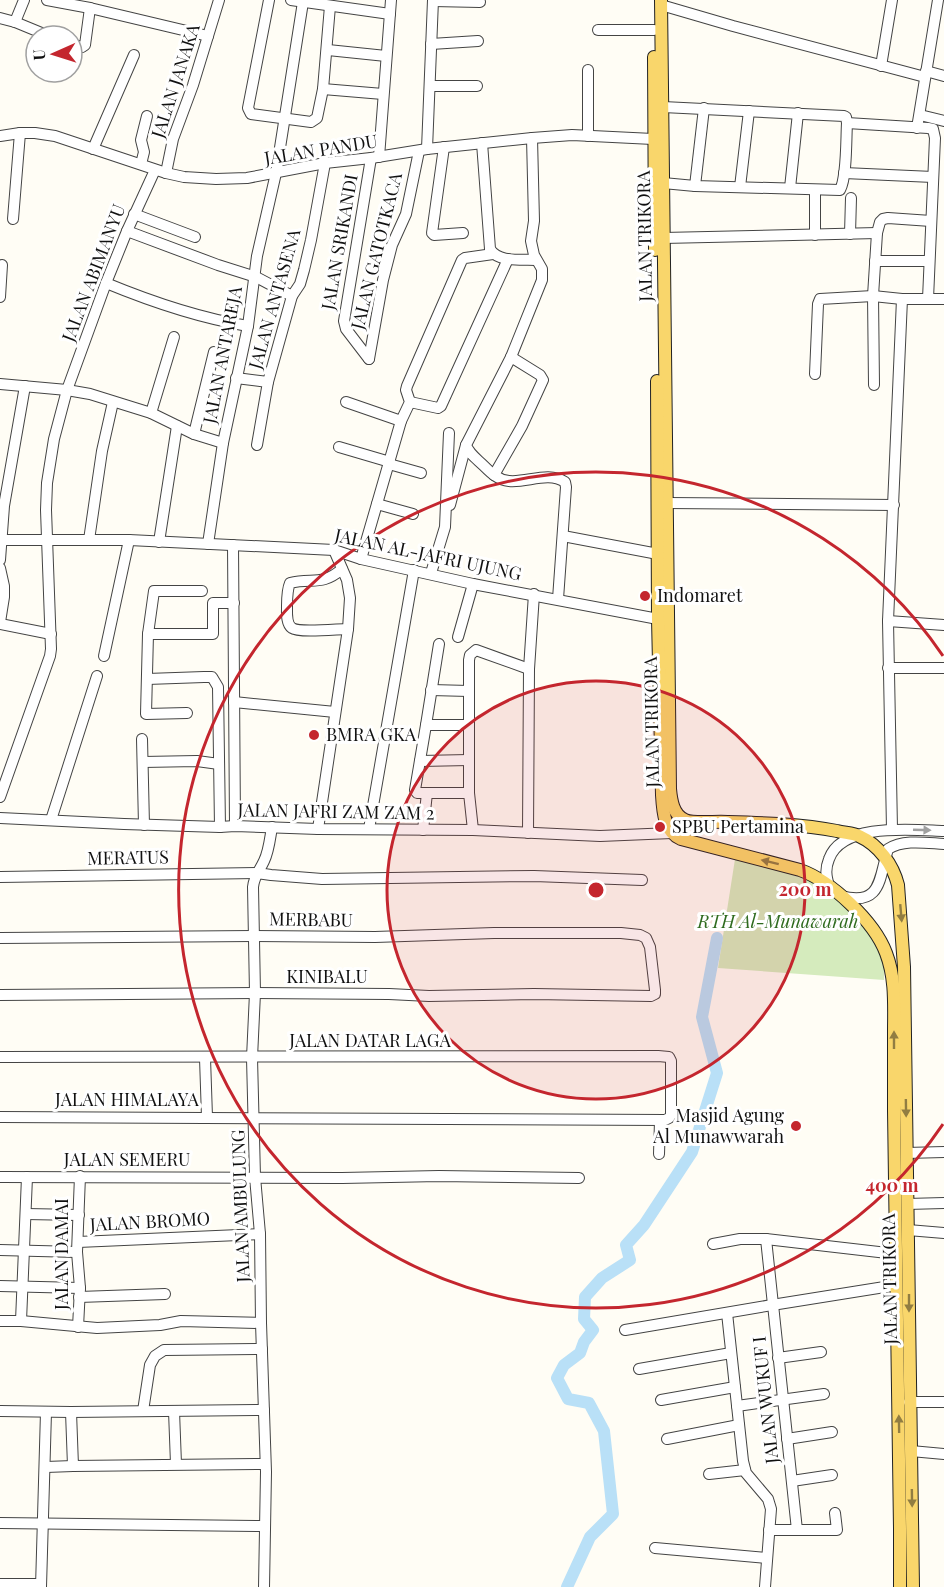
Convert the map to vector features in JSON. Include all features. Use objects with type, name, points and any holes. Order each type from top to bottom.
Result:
[{"type":"main road","name":"JALAN TRIKORA","points":[[659,2],[654,30],[658,81],[663,107],[667,503],[664,819],[672,833],[681,839],[810,873],[830,886],[872,928],[887,954],[894,986],[906,1153],[908,1230],[900,1587]]},
{"type":"main road","name":"JALAN TRIKORA","points":[[659,2],[658,81],[653,139],[658,619],[664,676]]},
{"type":"main road","name":"JALAN TRIKORA","points":[[664,691],[672,803],[684,820],[806,827],[859,836],[886,858],[895,873],[898,885],[904,967],[896,1254],[904,1372],[909,1402],[912,1587]]},
{"type":"street","points":[[15,22],[24,0]]},
{"type":"street","points":[[47,0],[208,36]]},
{"type":"street","name":"JALAN JANAKA","points":[[160,171],[193,85],[219,0]]},
{"type":"street","points":[[270,0],[248,108],[251,114],[311,122],[315,120],[323,89],[330,6]]},
{"type":"street","name":"JALAN SRIKANDI","points":[[369,359],[346,329],[344,321],[375,158],[383,94],[390,0]]},
{"type":"street","points":[[433,0],[480,2]]},
{"type":"street","name":"JALAN GATOTKACA","points":[[369,359],[383,280],[392,245],[406,214],[423,150],[430,86],[433,0]]},
{"type":"street","points":[[881,66],[892,0]]},
{"type":"street","points":[[917,128],[925,74],[940,18],[938,0]]},
{"type":"street","points":[[297,1],[330,6],[351,4],[390,14]]},
{"type":"street","name":"JALAN ANTAREJA","points":[[208,544],[223,443],[248,326],[257,256],[276,173],[297,1]]},
{"type":"street","points":[[659,2],[881,66],[944,76]]},
{"type":"street","points":[[84,46],[90,8]]},
{"type":"street","points":[[0,18],[24,26]]},
{"type":"street","points":[[598,30],[654,30]]},
{"type":"street","points":[[431,44],[478,41]]},
{"type":"street","points":[[328,50],[386,56]]},
{"type":"street","points":[[93,149],[134,55]]},
{"type":"street","points":[[588,70],[588,136]]},
{"type":"street","points":[[430,86],[477,86]]},
{"type":"street","points":[[323,89],[383,94]]},
{"type":"street","points":[[663,107],[845,117],[847,123],[844,173],[842,187],[838,191],[663,183]]},
{"type":"street","points":[[695,186],[704,108]]},
{"type":"street","points":[[740,187],[749,111]]},
{"type":"street","points":[[790,188],[798,113]]},
{"type":"street","points":[[920,115],[944,121]]},
{"type":"street","points":[[141,164],[144,152],[141,140],[147,116]]},
{"type":"street","points":[[847,123],[933,129],[928,298]]},
{"type":"street","points":[[13,219],[20,133]]},
{"type":"street","name":"JALAN PANDU","points":[[0,136],[35,133],[55,136],[160,171],[184,177],[216,179],[247,178],[325,163],[532,138],[588,136],[653,139]]},
{"type":"street","points":[[431,573],[466,445],[511,357],[542,280],[542,269],[536,260],[531,241],[534,221],[532,138]]},
{"type":"street","points":[[482,143],[489,245],[493,254]]},
{"type":"street","points":[[444,147],[432,233],[434,235],[463,233]]},
{"type":"street","name":"JALAN ANTASENA","points":[[257,445],[268,382],[292,296],[300,284],[304,270],[325,163]]},
{"type":"street","name":"JALAN ABIMANYU","points":[[0,797],[50,656],[46,540],[47,483],[54,439],[67,390],[106,283],[134,213],[160,171]]},
{"type":"street","points":[[844,173],[933,177]]},
{"type":"street","points":[[815,193],[815,235]]},
{"type":"street","points":[[850,234],[851,198]]},
{"type":"street","points":[[932,198],[944,199]]},
{"type":"street","points":[[134,213],[195,237]]},
{"type":"street","points":[[874,385],[873,296],[877,233],[880,222],[883,219],[931,220]]},
{"type":"street","points":[[127,231],[256,277],[292,296]]},
{"type":"street","points":[[663,238],[877,233]]},
{"type":"street","points":[[362,559],[401,422],[410,402],[406,390],[462,260],[493,254],[508,259],[536,260]]},
{"type":"street","points":[[410,402],[438,408],[441,406],[508,259]]},
{"type":"street","points":[[875,261],[929,261]]},
{"type":"street","points":[[0,297],[2,265]]},
{"type":"street","points":[[106,283],[147,300],[223,322],[248,326]]},
{"type":"street","points":[[815,374],[819,300],[822,298],[873,296],[944,299]]},
{"type":"street","points":[[892,829],[888,621],[902,299]]},
{"type":"street","points":[[151,413],[174,338]]},
{"type":"street","points":[[194,434],[214,352]]},
{"type":"street","points":[[494,475],[522,426],[543,380],[540,375],[511,357]]},
{"type":"street","points":[[236,378],[268,382]]},
{"type":"street","points":[[0,384],[90,394],[151,413],[194,434],[223,443]]},
{"type":"street","points":[[0,560],[2,506],[25,386]]},
{"type":"street","points":[[89,540],[102,451],[113,402]]},
{"type":"street","points":[[346,402],[401,422]]},
{"type":"street","points":[[159,542],[177,426]]},
{"type":"street","points":[[445,527],[449,433]]},
{"type":"street","points":[[466,445],[468,452],[494,475],[508,481],[554,477],[565,482],[558,600]]},
{"type":"street","points":[[339,447],[421,473]]},
{"type":"street","points":[[667,503],[894,505]]},
{"type":"street","points":[[377,504],[413,514]]},
{"type":"street","points":[[563,536],[658,554]]},
{"type":"street","name":"JALAN AL-JAFRI UJUNG","points":[[1,540],[129,540],[334,550],[362,559],[473,584],[658,619]]},
{"type":"street","points":[[104,656],[129,540]]},
{"type":"street","points":[[233,545],[235,826]]},
{"type":"street","points":[[318,829],[348,629],[350,598],[347,580],[334,550]]},
{"type":"street","points":[[0,568],[4,597],[0,623],[51,634]]},
{"type":"street","points":[[342,569],[332,578],[290,583],[287,593],[287,621],[293,629],[348,629]]},
{"type":"street","points":[[369,829],[414,570]]},
{"type":"street","points":[[458,637],[473,584]]},
{"type":"street","points":[[187,713],[146,714],[148,634],[154,591],[202,591]]},
{"type":"street","points":[[528,833],[530,669],[534,594]]},
{"type":"street","points":[[148,634],[213,634],[213,603],[234,603]]},
{"type":"street","points":[[888,621],[944,625]]},
{"type":"street","points":[[439,644],[415,791],[417,793],[469,793]]},
{"type":"street","points":[[473,830],[469,793],[470,655],[476,650],[530,669]]},
{"type":"street","points":[[888,669],[944,668]]},
{"type":"street","points":[[51,820],[97,676]]},
{"type":"street","points":[[147,679],[212,677],[218,687],[220,827]]},
{"type":"street","points":[[431,690],[469,691]]},
{"type":"street","points":[[234,702],[335,712]]},
{"type":"street","points":[[426,725],[469,725]]},
{"type":"street","points":[[142,739],[144,825]]},
{"type":"street","points":[[420,761],[469,760]]},
{"type":"street","points":[[143,762],[197,761],[219,764]]},
{"type":"street","points":[[423,830],[427,793]]},
{"type":"street","name":"JALAN JAFRI ZAM ZAM 2","points":[[0,818],[144,825],[473,830],[600,836],[672,833]]},
{"type":"street","name":"JALAN AMBULUNG","points":[[264,1587],[266,1464],[260,1233],[255,1176],[252,1058],[255,993],[253,887],[266,856],[273,827]]},
{"type":"street","points":[[830,886],[826,868],[832,852],[842,842],[875,831],[892,829],[944,831]]},
{"type":"street","points":[[841,896],[858,899],[871,894],[877,888],[884,872],[888,849],[893,846],[910,843],[944,844]]},
{"type":"street","name":"MERATUS","points":[[0,877],[257,873],[322,879],[534,876],[642,880]]},
{"type":"street","name":"MERBABU","points":[[0,938],[375,937],[494,933],[621,933],[646,938],[653,966],[654,994]]},
{"type":"street","name":"KINIBALU","points":[[0,995],[255,993],[651,996],[654,994]]},
{"type":"street","name":"JALAN DATAR LAGA","points":[[0,1057],[669,1057],[671,1061],[671,1114],[668,1119],[660,1120]]},
{"type":"street","points":[[205,1058],[207,1117]]},
{"type":"street","name":"JALAN HIMALAYA","points":[[0,1116],[660,1120]]},
{"type":"street","points":[[659,1154],[660,1120]]},
{"type":"street","points":[[906,1153],[944,1152]]},
{"type":"street","name":"JALAN DAMAI","points":[[0,1321],[78,1327],[80,1176]]},
{"type":"street","name":"JALAN SEMERU","points":[[0,1177],[579,1178]]},
{"type":"street","points":[[21,1321],[27,1177]]},
{"type":"street","points":[[907,1204],[944,1203]]},
{"type":"street","points":[[26,1214],[79,1215]]},
{"type":"street","points":[[908,1230],[944,1233]]},
{"type":"street","name":"JALAN BROMO","points":[[0,1250],[78,1247],[260,1233]]},
{"type":"street","points":[[713,1244],[740,1239],[766,1239],[896,1254]]},
{"type":"street","name":"JALAN WUKUF I","points":[[766,1239],[797,1530]]},
{"type":"street","points":[[625,1330],[897,1285]]},
{"type":"street","points":[[0,1286],[24,1286],[79,1293],[165,1294]]},
{"type":"street","points":[[727,1313],[745,1470],[770,1503],[771,1509],[765,1587]]},
{"type":"street","points":[[78,1327],[97,1329],[149,1326],[181,1321],[261,1323]]},
{"type":"street","points":[[142,1412],[150,1365],[155,1356],[164,1350],[262,1349]]},
{"type":"street","points":[[778,1358],[821,1352]]},
{"type":"street","points":[[639,1369],[731,1353]]},
{"type":"street","points":[[661,1400],[735,1387]]},
{"type":"street","points":[[737,1406],[824,1395]]},
{"type":"street","points":[[909,1402],[944,1402]]},
{"type":"street","points":[[0,1411],[264,1410]]},
{"type":"street","points":[[174,1411],[176,1464]]},
{"type":"street","points":[[0,1584],[41,1585],[46,1412]]},
{"type":"street","points":[[71,1412],[73,1466]]},
{"type":"street","points":[[667,1439],[739,1425]]},
{"type":"street","points":[[787,1439],[832,1432]]},
{"type":"street","points":[[910,1451],[944,1454]]},
{"type":"street","points":[[46,1467],[266,1464]]},
{"type":"street","points":[[709,1474],[745,1470]]},
{"type":"street","points":[[792,1481],[832,1475]]},
{"type":"street","points":[[769,1530],[837,1530],[835,1513]]},
{"type":"street","points":[[0,1523],[265,1526]]},
{"type":"street","points":[[655,1548],[767,1557]]},
{"type":"green space","name":"RTH Al-Munawarah","points":[[735,859],[824,885],[869,931],[879,948],[884,965],[884,980],[718,968]]},
{"type":"waterway","points":[[567,1587],[590,1537],[613,1514],[604,1431],[589,1403],[568,1399],[557,1378],[564,1365],[580,1353],[584,1342],[593,1330],[584,1319],[585,1297],[602,1278],[630,1260],[626,1245],[644,1225],[692,1152],[717,1073],[702,1017],[717,938]]},
{"type":"place","name":"Indomaret","points":[[645,596]]},
{"type":"place","name":"BMRA GKA","points":[[314,735]]},
{"type":"place","name":"SPBU Pertamina","points":[[660,827]]},
{"type":"place","name":"Masjid Agung Al Munawwarah","points":[[796,1126]]}]
